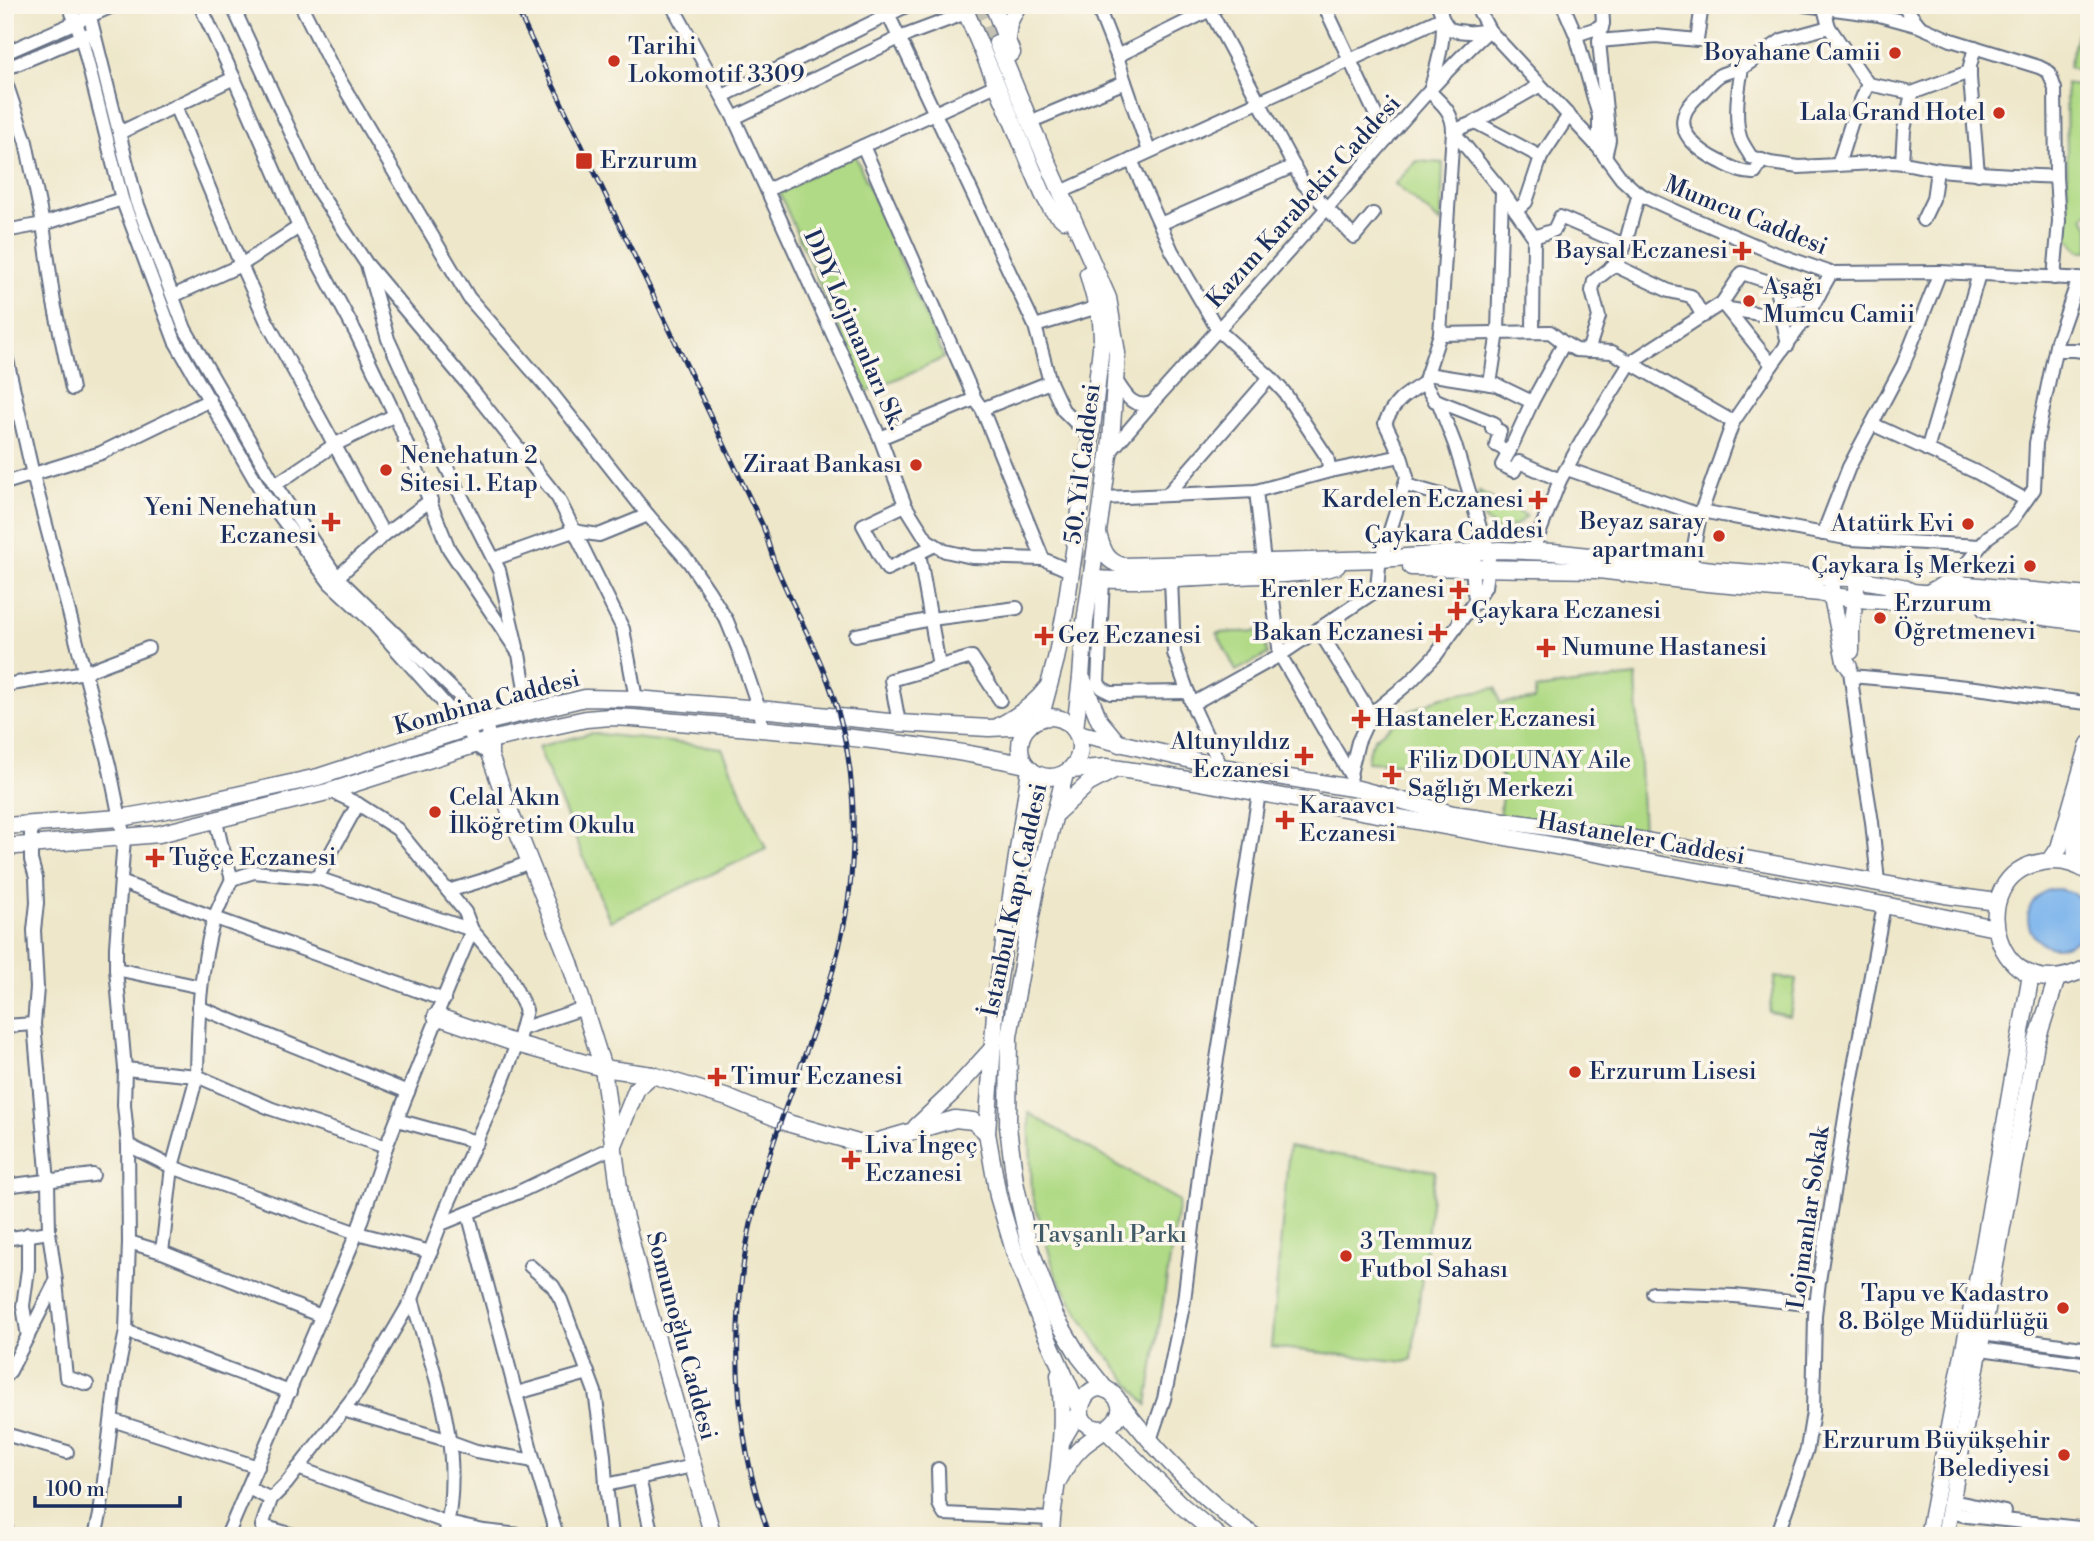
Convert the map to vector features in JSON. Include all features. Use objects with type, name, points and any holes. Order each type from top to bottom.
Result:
[{"type":"main road","points":[[965,9],[982,5]]},
{"type":"main road","name":"50. Yıl Caddesi","points":[[993,5],[999,43],[1068,216],[1089,277],[1098,307],[1102,338],[1091,438],[1056,659],[1049,687],[1035,722]]},
{"type":"main road","points":[[999,43],[1018,5]]},
{"type":"main road","name":"50. Yıl Caddesi","points":[[965,9],[1043,194],[1051,208],[1068,216]]},
{"type":"main road","name":"50. Yıl Caddesi","points":[[999,43],[1040,118],[1071,194],[1068,216],[1108,298],[1118,353],[1104,498],[1094,530],[1103,577],[1085,622],[1076,731]]},
{"type":"main road","points":[[1094,530],[1104,440],[1106,362],[1102,338]]},
{"type":"main road","name":"Çaykara Caddesi","points":[[1094,530],[1107,559],[1123,566],[1267,568],[1482,559],[1532,552],[1588,555],[1807,578],[1857,579],[1902,587],[1919,593],[2088,609]]},
{"type":"main road","name":"Çaykara Caddesi","points":[[1482,559],[1820,593],[1832,597],[1899,600],[1919,593]]},
{"type":"main road","name":"Çaykara Caddesi","points":[[1103,577],[1380,563]]},
{"type":"main road","points":[[1103,577],[1171,579],[1267,568],[1322,570],[1337,566]]},
{"type":"main road","points":[[1832,577],[1832,597],[1845,661],[1850,672]]},
{"type":"main road","points":[[1850,672],[1851,629],[1857,579]]},
{"type":"main road","points":[[1919,593],[1947,583],[2088,609]]},
{"type":"main road","points":[[1081,677],[1099,720],[1119,744]]},
{"type":"main road","points":[[995,728],[1021,713],[1049,687]]},
{"type":"main road","name":"Kombina Caddesi","points":[[5,826],[120,818],[183,807],[318,777],[486,722],[585,698],[636,699],[899,723],[995,728],[1035,722]]},
{"type":"main road","name":"Kombina Caddesi","points":[[5,847],[159,834],[331,791],[586,719],[611,717],[762,729],[940,748],[1028,767]]},
{"type":"main road","points":[[1055,717],[1062,719],[1076,731],[1081,746],[1080,755],[1068,772],[1058,777],[1043,777],[1028,767],[1022,758],[1022,737],[1035,722],[1055,717]]},
{"type":"main road","name":"Hastaneler Caddesi","points":[[1076,731],[1119,744],[1221,767],[1354,781],[1453,814],[1635,839],[1997,902]]},
{"type":"main road","points":[[2052,860],[2059,848],[2089,744]]},
{"type":"main road","name":"Somunoğlu Caddesi","points":[[485,747],[570,963],[603,1068],[621,1203],[713,1536]]},
{"type":"main road","points":[[2087,871],[2076,857],[2075,842],[2089,759]]},
{"type":"main road","points":[[1028,767],[991,1050],[987,1133],[998,1196],[1015,1254],[1043,1328],[1086,1423],[1098,1429],[1105,1429],[1181,1505],[1218,1536]]},
{"type":"main road","points":[[1055,814],[1088,784],[1116,768]]},
{"type":"main road","name":"Hastaneler Caddesi","points":[[1068,772],[1116,768],[1884,905],[1995,928]]},
{"type":"main road","name":"İstanbul Kapı Caddesi","points":[[1068,772],[1036,889],[1009,1036],[1008,1127],[1029,1245],[1055,1316],[1079,1356],[1106,1390]]},
{"type":"main road","points":[[2087,871],[2069,862],[2052,860],[2037,862],[2024,868],[2003,888],[1997,902],[1995,928],[1999,943],[2007,956],[2018,967],[2031,974],[2057,978],[2074,975],[2089,967]]},
{"type":"main road","points":[[1945,1536],[1974,1340],[1984,1245],[2031,974]]},
{"type":"main road","points":[[1928,1536],[1974,1340],[2036,1043],[2057,978]]},
{"type":"main road","points":[[436,1016],[519,1036],[603,1068],[652,1075],[728,1098],[791,1124],[865,1145],[954,1119],[973,1121],[987,1133]]},
{"type":"main road","points":[[909,1133],[934,1113],[991,1050]]},
{"type":"main road","points":[[613,1147],[637,1088],[652,1075]]},
{"type":"main road","points":[[1051,1536],[1061,1442],[1061,1390],[1057,1360]]},
{"type":"main road","points":[[1061,1442],[1088,1394],[1100,1389],[1106,1390],[1116,1397],[1150,1440],[1223,1514],[1254,1536]]},
{"type":"main road","points":[[1057,1483],[1069,1461],[1082,1447],[1116,1421],[1119,1402]]},
{"type":"street","points":[[69,5],[76,23],[87,34],[119,134],[136,200],[185,329],[333,580],[486,722],[485,747]]},
{"type":"street","points":[[5,53],[76,23],[87,11],[115,5]]},
{"type":"street","points":[[200,5],[299,227],[357,335],[395,415],[449,549],[519,654]]},
{"type":"street","points":[[232,5],[317,189],[366,262],[558,498],[623,629],[636,699]]},
{"type":"street","points":[[301,5],[332,67],[469,298],[550,391],[648,515],[690,562],[727,621],[760,709],[762,729]]},
{"type":"street","name":"DDY Lojmanları Sk.","points":[[672,5],[734,118],[880,438],[905,505],[927,540],[935,545]]},
{"type":"street","points":[[723,96],[908,5]]},
{"type":"street","points":[[1097,5],[1149,151]]},
{"type":"street","points":[[1324,5],[1348,61],[1387,139]]},
{"type":"street","name":"Mumcu Caddesi","points":[[1476,5],[1489,30],[1596,145],[1621,178],[1639,193],[1771,252],[1831,272],[1940,272],[2084,279]]},
{"type":"street","points":[[1563,5],[1576,35],[1599,116],[1596,145]]},
{"type":"street","points":[[1602,5],[1599,41],[1609,140],[1605,157]]},
{"type":"street","points":[[1599,41],[1656,36],[1697,40],[1702,5]]},
{"type":"street","points":[[1804,5],[1878,15],[1919,26],[1951,40],[2039,66],[2049,72],[2055,89],[2059,221],[2054,278]]},
{"type":"street","points":[[1903,5],[1919,26]]},
{"type":"street","points":[[1117,56],[1212,7],[1303,183],[1354,237],[1373,214]]},
{"type":"street","points":[[1824,8],[1829,26],[1868,84],[1912,93],[1969,72]]},
{"type":"street","points":[[734,118],[965,9]]},
{"type":"street","points":[[87,11],[87,34],[122,200],[176,341],[262,492],[333,580],[485,747]]},
{"type":"street","points":[[1068,189],[1348,61],[1440,12]]},
{"type":"street","points":[[1440,12],[1449,29],[1469,34],[1489,30]]},
{"type":"street","points":[[1103,577],[1098,683],[1111,693],[1190,698],[1280,655],[1377,590],[1380,563],[1407,477],[1401,456],[1385,424],[1391,408],[1425,378],[1440,334],[1453,120],[1430,92],[1441,37],[1440,12]]},
{"type":"street","points":[[888,14],[1035,327],[1050,382],[1063,410],[1091,438]]},
{"type":"street","points":[[1576,35],[1597,28],[1602,23]]},
{"type":"street","points":[[1762,160],[1755,173],[1751,174],[1728,166],[1696,147],[1688,136],[1685,111],[1718,74],[1742,68],[1782,40],[1829,26]]},
{"type":"street","name":"Kazım Karabekir Caddesi","points":[[1110,452],[1387,139],[1489,30]]},
{"type":"street","points":[[5,69],[87,34]]},
{"type":"street","points":[[1975,47],[1969,72],[1978,174]]},
{"type":"street","points":[[1742,68],[1738,112],[1740,138],[1751,157],[1799,167],[1902,162],[1937,170],[1978,174],[2056,177]]},
{"type":"street","points":[[119,134],[234,78]]},
{"type":"street","points":[[5,80],[26,142],[72,389]]},
{"type":"street","points":[[1040,118],[1125,82]]},
{"type":"street","points":[[1838,165],[1868,84]]},
{"type":"street","points":[[767,190],[996,85]]},
{"type":"street","points":[[1453,131],[1475,122],[1539,86]]},
{"type":"street","points":[[1902,162],[1904,130],[1912,93]]},
{"type":"street","points":[[176,108],[266,320],[384,535]]},
{"type":"street","points":[[1516,211],[1526,202],[1541,157],[1569,115]]},
{"type":"street","points":[[1475,122],[1541,157]]},
{"type":"street","points":[[1453,131],[1502,191],[1534,237],[1533,331]]},
{"type":"street","points":[[863,146],[978,404],[1043,559]]},
{"type":"street","points":[[1131,160],[1172,251],[1218,330],[1270,377],[1299,413],[1327,457],[1330,471]]},
{"type":"street","points":[[1160,224],[1294,166]]},
{"type":"street","points":[[1923,220],[1933,199],[1937,170]]},
{"type":"street","points":[[1490,384],[1498,332],[1502,191]]},
{"type":"street","points":[[1588,351],[1599,317],[1592,291],[1594,281],[1618,262],[1639,193]]},
{"type":"street","points":[[5,231],[43,224],[122,200]]},
{"type":"street","points":[[1534,237],[1554,230],[1560,217],[1625,245]]},
{"type":"street","points":[[173,296],[241,265],[299,227]]},
{"type":"street","points":[[366,262],[388,339],[444,462],[499,570],[529,711]]},
{"type":"street","points":[[1614,265],[1669,291],[1691,296],[1703,316]]},
{"type":"street","points":[[1690,567],[1700,513],[1733,422],[1804,321],[1831,272]]},
{"type":"street","points":[[1823,534],[1849,467],[1903,365],[1940,272]]},
{"type":"street","points":[[1726,306],[1742,273],[1775,284],[1787,345]]},
{"type":"street","points":[[1927,450],[1979,274]]},
{"type":"street","points":[[1947,583],[1966,565],[1988,537],[2012,520],[2034,489],[2036,443],[2057,341],[2084,279]]},
{"type":"street","points":[[1532,552],[1564,475],[1584,437],[1631,362],[1703,316],[1726,306],[1766,315],[1780,303],[1819,295]]},
{"type":"street","points":[[1726,306],[1772,365]]},
{"type":"street","points":[[1035,327],[1098,307]]},
{"type":"street","points":[[1440,334],[1550,332],[1576,350],[1612,352],[1733,422]]},
{"type":"street","points":[[1564,343],[1508,452],[1503,465],[1514,471],[1519,462],[1700,513],[1851,539],[1980,547]]},
{"type":"street","points":[[2057,350],[2089,352]]},
{"type":"street","points":[[5,351],[33,475],[109,765],[124,838],[116,969],[125,1069],[124,1105],[128,1145],[126,1331],[116,1380],[100,1515],[95,1536]]},
{"type":"street","points":[[1167,495],[1270,377]]},
{"type":"street","points":[[1425,378],[1497,385],[1532,402]]},
{"type":"street","points":[[1425,378],[1435,401],[1494,423],[1492,428],[1500,431],[1496,445],[1508,452]]},
{"type":"street","points":[[880,438],[1050,382]]},
{"type":"street","points":[[1117,382],[1130,401],[1143,406],[1152,403]]},
{"type":"street","points":[[5,482],[101,453],[210,400]]},
{"type":"street","points":[[1354,781],[1358,742],[1371,714],[1411,681],[1436,655],[1476,603],[1473,591],[1482,559],[1481,531],[1438,401]]},
{"type":"street","points":[[275,485],[334,445],[395,415]]},
{"type":"street","points":[[1872,424],[1978,473],[2026,500]]},
{"type":"street","points":[[1104,498],[1256,491],[1401,456]]},
{"type":"street","points":[[1406,485],[1451,498],[1473,501]]},
{"type":"street","points":[[1256,491],[1280,655],[1354,781]]},
{"type":"street","points":[[333,580],[384,535],[431,500]]},
{"type":"street","points":[[905,505],[863,525],[887,569],[935,545],[945,551],[972,557],[1043,559],[1070,571]]},
{"type":"street","points":[[494,559],[573,531],[599,535],[648,515]]},
{"type":"street","points":[[919,553],[939,666]]},
{"type":"street","points":[[1171,579],[1174,653],[1190,698],[1221,767]]},
{"type":"street","points":[[856,635],[931,619],[1017,608]]},
{"type":"street","points":[[1318,629],[1371,714]]},
{"type":"street","points":[[5,685],[85,672],[148,648]]},
{"type":"street","points":[[899,723],[891,680],[972,657],[1000,699]]},
{"type":"street","points":[[1878,882],[1850,672],[2046,700],[2089,703]]},
{"type":"street","points":[[298,1536],[262,1526],[271,1499],[359,1390],[412,1299],[519,1036],[526,1010],[507,971],[472,930],[465,912],[397,829],[358,804],[331,791]]},
{"type":"street","points":[[1150,1440],[1164,1399],[1184,1301],[1201,1160],[1259,793]]},
{"type":"street","points":[[317,878],[358,804]]},
{"type":"street","points":[[162,1252],[172,1167],[197,1076],[201,987],[215,918],[232,879],[216,821]]},
{"type":"street","points":[[31,825],[37,903],[34,930],[37,989],[34,1024],[48,1182],[49,1232],[66,1377],[87,1384]]},
{"type":"street","points":[[448,891],[530,862]]},
{"type":"street","points":[[232,879],[254,873],[317,878],[472,930]]},
{"type":"street","points":[[121,882],[444,1000]]},
{"type":"street","name":"Lojmanlar Sokak","points":[[1777,1536],[1807,1449],[1813,1412],[1816,1305],[1848,1099],[1884,905]]},
{"type":"street","points":[[227,1536],[356,1233],[436,1016],[472,930]]},
{"type":"street","points":[[116,969],[201,987]]},
{"type":"street","points":[[198,1007],[408,1092]]},
{"type":"street","points":[[519,1036],[584,1008]]},
{"type":"street","points":[[5,1026],[34,1024]]},
{"type":"street","points":[[125,1069],[197,1076],[272,1110],[386,1147]]},
{"type":"street","points":[[397,1120],[477,1142]]},
{"type":"street","points":[[128,1145],[172,1167],[356,1233],[432,1252]]},
{"type":"street","points":[[441,1224],[519,1192],[613,1147]]},
{"type":"street","points":[[5,1186],[93,1175]]},
{"type":"street","points":[[298,1468],[447,1530],[556,1536],[467,1213]]},
{"type":"street","points":[[5,1239],[49,1232]]},
{"type":"street","points":[[28,1234],[28,1269],[23,1306],[28,1337]]},
{"type":"street","points":[[129,1242],[162,1252],[321,1316]]},
{"type":"street","points":[[530,1266],[553,1286],[561,1300],[595,1392],[612,1536]]},
{"type":"street","points":[[5,1376],[28,1337],[55,1281]]},
{"type":"street","points":[[1653,1293],[1735,1296],[1816,1305]]},
{"type":"street","points":[[412,1299],[447,1419],[453,1486],[447,1530]]},
{"type":"street","points":[[126,1331],[290,1392]]},
{"type":"street","points":[[1974,1340],[2089,1349]]},
{"type":"street","points":[[1974,1340],[2089,1364]]},
{"type":"street","points":[[517,1394],[588,1373]]},
{"type":"street","points":[[343,1410],[476,1451],[534,1461]]},
{"type":"street","points":[[112,1420],[258,1467]]},
{"type":"street","points":[[5,1434],[66,1452]]},
{"type":"street","points":[[606,1485],[693,1466]]},
{"type":"street","points":[[938,1469],[939,1504],[944,1514],[1051,1519]]},
{"type":"street","points":[[639,1478],[652,1536]]},
{"type":"street","points":[[248,1488],[271,1499]]},
{"type":"street","points":[[1950,1507],[1967,1516],[2089,1527]]},
{"type":"street","points":[[5,1521],[7,1536]]},
{"type":"green space","points":[[2079,27],[2089,29],[2089,73],[2069,67]]},
{"type":"green space","points":[[2066,84],[2089,88],[2089,125],[2082,170],[2089,179],[2089,211],[2083,217],[2089,226],[2089,251],[2079,251],[2068,238]]},
{"type":"green space","points":[[855,155],[944,358],[867,392],[778,190]]},
{"type":"green space","points":[[1417,161],[1443,163],[1441,223],[1395,184]]},
{"type":"green space","points":[[1479,492],[1527,516],[1516,525],[1499,530],[1482,515]]},
{"type":"green space","points":[[1261,631],[1268,654],[1236,671],[1217,633]]},
{"type":"green space","points":[[1636,676],[1643,835],[1499,817],[1504,780],[1495,767],[1367,762],[1369,749],[1375,738],[1408,712],[1442,697],[1496,688],[1500,703],[1534,700],[1536,689]]},
{"type":"green space","points":[[591,733],[722,748],[766,849],[610,921],[538,747]]},
{"type":"green space","points":[[1775,977],[1796,980],[1790,1016],[1769,1012]]},
{"type":"green space","name":"Tavşanlı Parkı","points":[[1029,1113],[1179,1201],[1147,1405],[1097,1343],[1056,1276],[1032,1194]]},
{"type":"green space","points":[[1289,1147],[1435,1171],[1412,1359],[1405,1362],[1271,1347]]},
{"type":"water","points":[[2057,889],[2073,894],[2081,902],[2086,918],[2081,934],[2073,942],[2057,947],[2041,942],[2033,934],[2028,918],[2033,902],[2041,894]]},
{"type":"tunnel","points":[[974,5],[992,46]]},
{"type":"tunnel","points":[[1091,526],[1087,552],[1090,564],[1094,568],[1114,573]]},
{"type":"railway","points":[[515,5],[763,526],[774,561],[830,687],[847,752],[853,841],[849,896],[843,928],[827,990],[761,1185],[747,1241],[740,1294],[738,1364],[744,1434],[750,1469],[770,1536]]},
{"type":"place","name":"Boyahane Camii","points":[[1895,53]]},
{"type":"place","name":"Tarihi Lokomotif 3309","points":[[614,61]]},
{"type":"place","name":"Lala Grand Hotel","points":[[1999,113]]},
{"type":"place","name":"Erzurum","points":[[584,161]]},
{"type":"place","name":"Baysal Eczanesi","points":[[1742,251]]},
{"type":"place","name":"Aşağı Mumcu Camii","points":[[1749,301]]},
{"type":"place","name":"Ziraat Bankası","points":[[916,465]]},
{"type":"place","name":"Nenehatun 2 Sitesi 1. Etap","points":[[386,470]]},
{"type":"place","name":"Kardelen Eczanesi","points":[[1538,500]]},
{"type":"place","name":"Yeni Nenehatun Eczanesi","points":[[331,522]]},
{"type":"place","name":"Atatürk Evi","points":[[1968,524]]},
{"type":"place","name":"Beyaz saray apartmanı","points":[[1719,536]]},
{"type":"place","name":"Çaykara İş Merkezi","points":[[2030,566]]},
{"type":"place","name":"Erenler Eczanesi","points":[[1459,590]]},
{"type":"place","name":"Çaykara Eczanesi","points":[[1457,611]]},
{"type":"place","name":"Erzurum Öğretmenevi","points":[[1880,618]]},
{"type":"place","name":"Bakan Eczanesi","points":[[1438,633]]},
{"type":"place","name":"Gez Eczanesi","points":[[1044,636]]},
{"type":"place","name":"Numune Hastanesi","points":[[1546,648]]},
{"type":"place","name":"Hastaneler Eczanesi","points":[[1361,719]]},
{"type":"place","name":"Altunyıldız Eczanesi","points":[[1304,756]]},
{"type":"place","name":"Filiz DOLUNAY Aile Sağlığı Merkezi","points":[[1392,775]]},
{"type":"place","name":"Celal Akın İlköğretim Okulu","points":[[435,812]]},
{"type":"place","name":"Karaavcı Eczanesi","points":[[1285,820]]},
{"type":"place","name":"Tuğçe Eczanesi","points":[[155,858]]},
{"type":"place","name":"Erzurum Lisesi","points":[[1575,1072]]},
{"type":"place","name":"Timur Eczanesi","points":[[717,1077]]},
{"type":"place","name":"Liva İngeç Eczanesi","points":[[851,1160]]},
{"type":"place","name":"3 Temmuz Futbol Sahası","points":[[1346,1256]]},
{"type":"place","name":"Tapu ve Kadastro 8. Bölge Müdürlüğü","points":[[2063,1308]]},
{"type":"place","name":"Erzurum Büyükşehir Belediyesi","points":[[2064,1455]]}]
